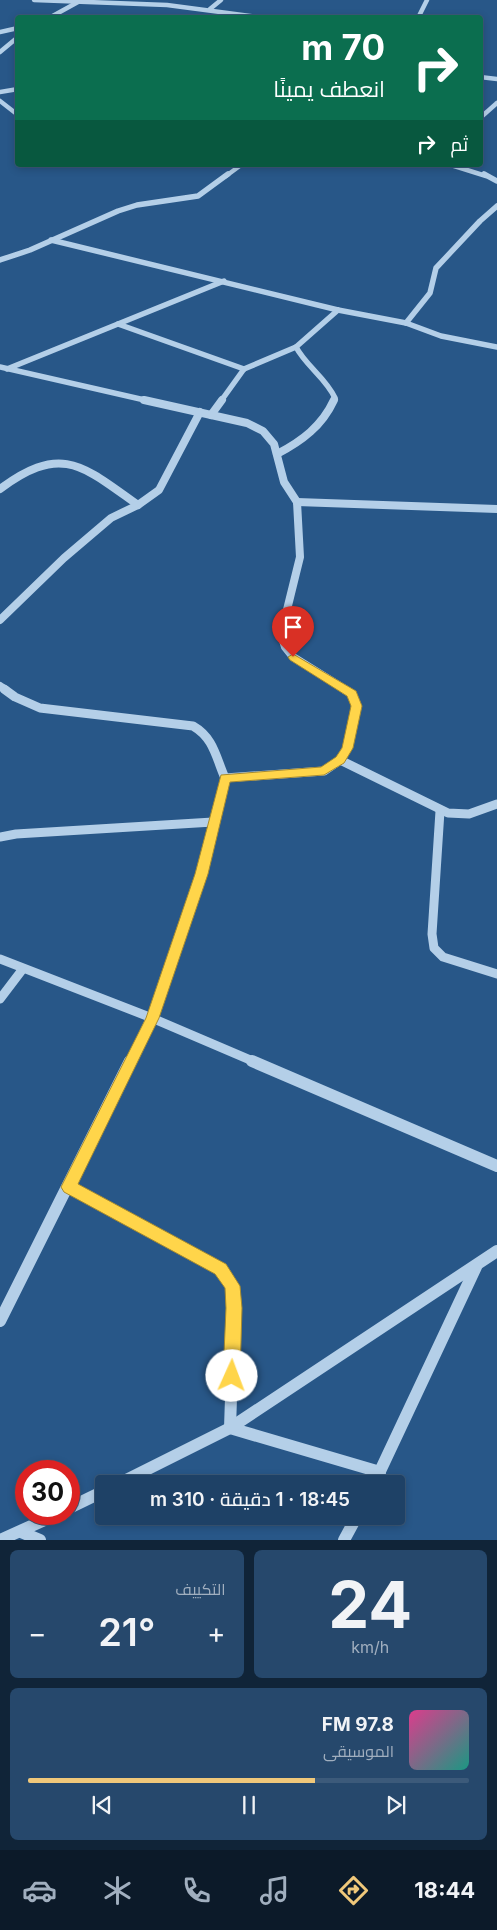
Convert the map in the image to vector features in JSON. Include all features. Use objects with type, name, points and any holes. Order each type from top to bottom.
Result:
[{"type":"street","points":[[34,0],[77,3],[167,4],[247,15]]},
{"type":"street","points":[[55,15],[83,0]]},
{"type":"street","points":[[210,9],[221,0]]},
{"type":"street","points":[[420,15],[428,0]]},
{"type":"street","points":[[0,32],[15,29]]},
{"type":"street","points":[[0,52],[15,40]]},
{"type":"street","points":[[483,77],[497,79]]},
{"type":"street","points":[[0,92],[15,90]]},
{"type":"street","points":[[0,101],[15,113]]},
{"type":"street","points":[[483,115],[497,103]]},
{"type":"street","points":[[0,260],[118,211],[137,205],[198,196],[238,167]]},
{"type":"street","points":[[459,167],[481,173],[497,181]]},
{"type":"street","points":[[406,323],[429,297],[436,281],[434,271],[437,267],[455,249],[478,220],[497,206]]},
{"type":"street","points":[[51,240],[338,310],[406,323],[440,336],[497,347]]},
{"type":"street","points":[[3,368],[224,281]]},
{"type":"street","points":[[211,415],[244,369],[296,347],[338,310]]},
{"type":"street","points":[[118,324],[244,369]]},
{"type":"street","points":[[277,454],[298,444],[328,416],[335,398],[325,379],[301,358],[296,347]]},
{"type":"street","points":[[3,368],[247,423],[263,431],[274,444],[284,482],[297,502],[300,557],[281,634],[285,647],[293,657],[352,694],[357,706],[347,748],[340,760],[324,771],[225,778]]},
{"type":"street","points":[[0,620],[64,558],[111,518],[138,505],[159,490],[168,477],[200,412]]},
{"type":"street","points":[[0,489],[44,464],[59,464],[92,473],[138,505]]},
{"type":"street","points":[[297,502],[497,509]]},
{"type":"street","points":[[0,686],[15,697],[40,708],[193,726],[204,730],[210,738],[225,778],[202,874],[152,1018],[69,1187],[0,1321]]},
{"type":"street","points":[[340,760],[440,811],[454,816],[468,816],[497,804]]},
{"type":"street","points":[[440,811],[432,934],[434,948],[443,957],[497,974]]},
{"type":"street","points":[[0,837],[16,834],[213,822]]},
{"type":"street","points":[[0,959],[22,970],[152,1018],[497,1166]]},
{"type":"street","points":[[0,999],[22,970]]},
{"type":"street","points":[[69,1187],[220,1269],[232,1286],[234,1308],[230,1428]]},
{"type":"street","points":[[136,1475],[230,1428],[497,1251]]},
{"type":"street","points":[[378,1475],[476,1266]]},
{"type":"street","points":[[230,1428],[368,1475]]},
{"type":"street","points":[[80,1503],[95,1495]]},
{"type":"street","points":[[0,1540],[35,1525]]},
{"type":"street","points":[[344,1540],[352,1525]]},
{"type":"street","points":[[21,1532],[40,1540]]},
{"type":"route","points":[[232,1376],[234,1308],[232,1286],[220,1269],[69,1187],[152,1018],[202,874],[225,778],[324,771],[340,760],[347,748],[357,706],[352,694],[293,657]]}]
